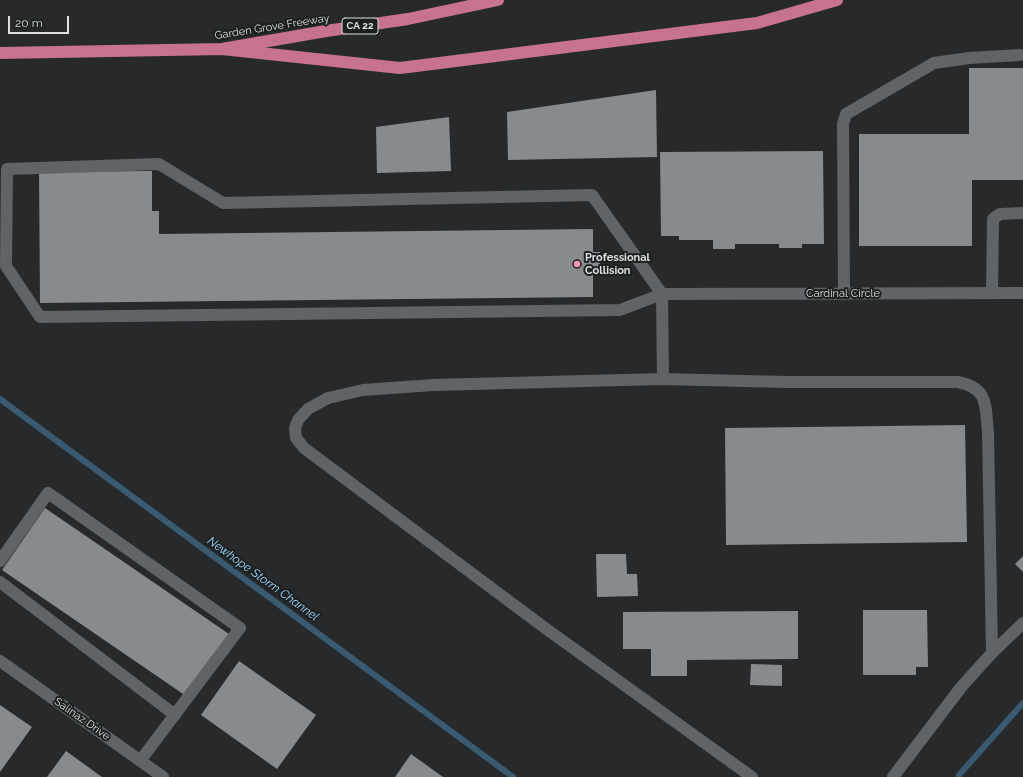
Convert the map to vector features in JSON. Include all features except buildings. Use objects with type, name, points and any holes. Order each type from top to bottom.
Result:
[{"type":"highway","name":"Garden Grove Freeway","points":[[0,53],[222,50],[408,19],[498,0]]},
{"type":"highway","points":[[222,50],[400,68],[757,23],[837,0]]},
{"type":"street","points":[[844,294],[843,124],[846,114],[934,63],[969,58],[1020,55]]},
{"type":"street","points":[[662,294],[620,310],[40,318],[6,266],[7,169],[159,164],[223,203],[592,195],[662,294],[663,379]]},
{"type":"street","points":[[992,293],[993,219],[1000,214],[1023,213]]},
{"type":"street","name":"Cardinal Circle","points":[[662,294],[1023,293]]},
{"type":"street","points":[[752,777],[545,628],[304,448],[296,438],[294,428],[298,420],[308,409],[328,398],[363,390],[440,385],[663,379],[786,382],[958,382],[970,384],[983,396],[988,432],[992,653]]},
{"type":"street","points":[[0,561],[48,493],[240,628],[140,761]]},
{"type":"street","points":[[0,582],[175,715]]},
{"type":"street","points":[[893,777],[962,686],[992,653],[1023,623]]},
{"type":"street","name":"Salinaz Drive","points":[[0,661],[164,777]]},
{"type":"waterway","name":"Newhope Storm Channel","points":[[0,399],[513,777]]},
{"type":"waterway","points":[[959,775],[1023,703]]},
{"type":"place","name":"Professional Collision","points":[[577,264]]}]
